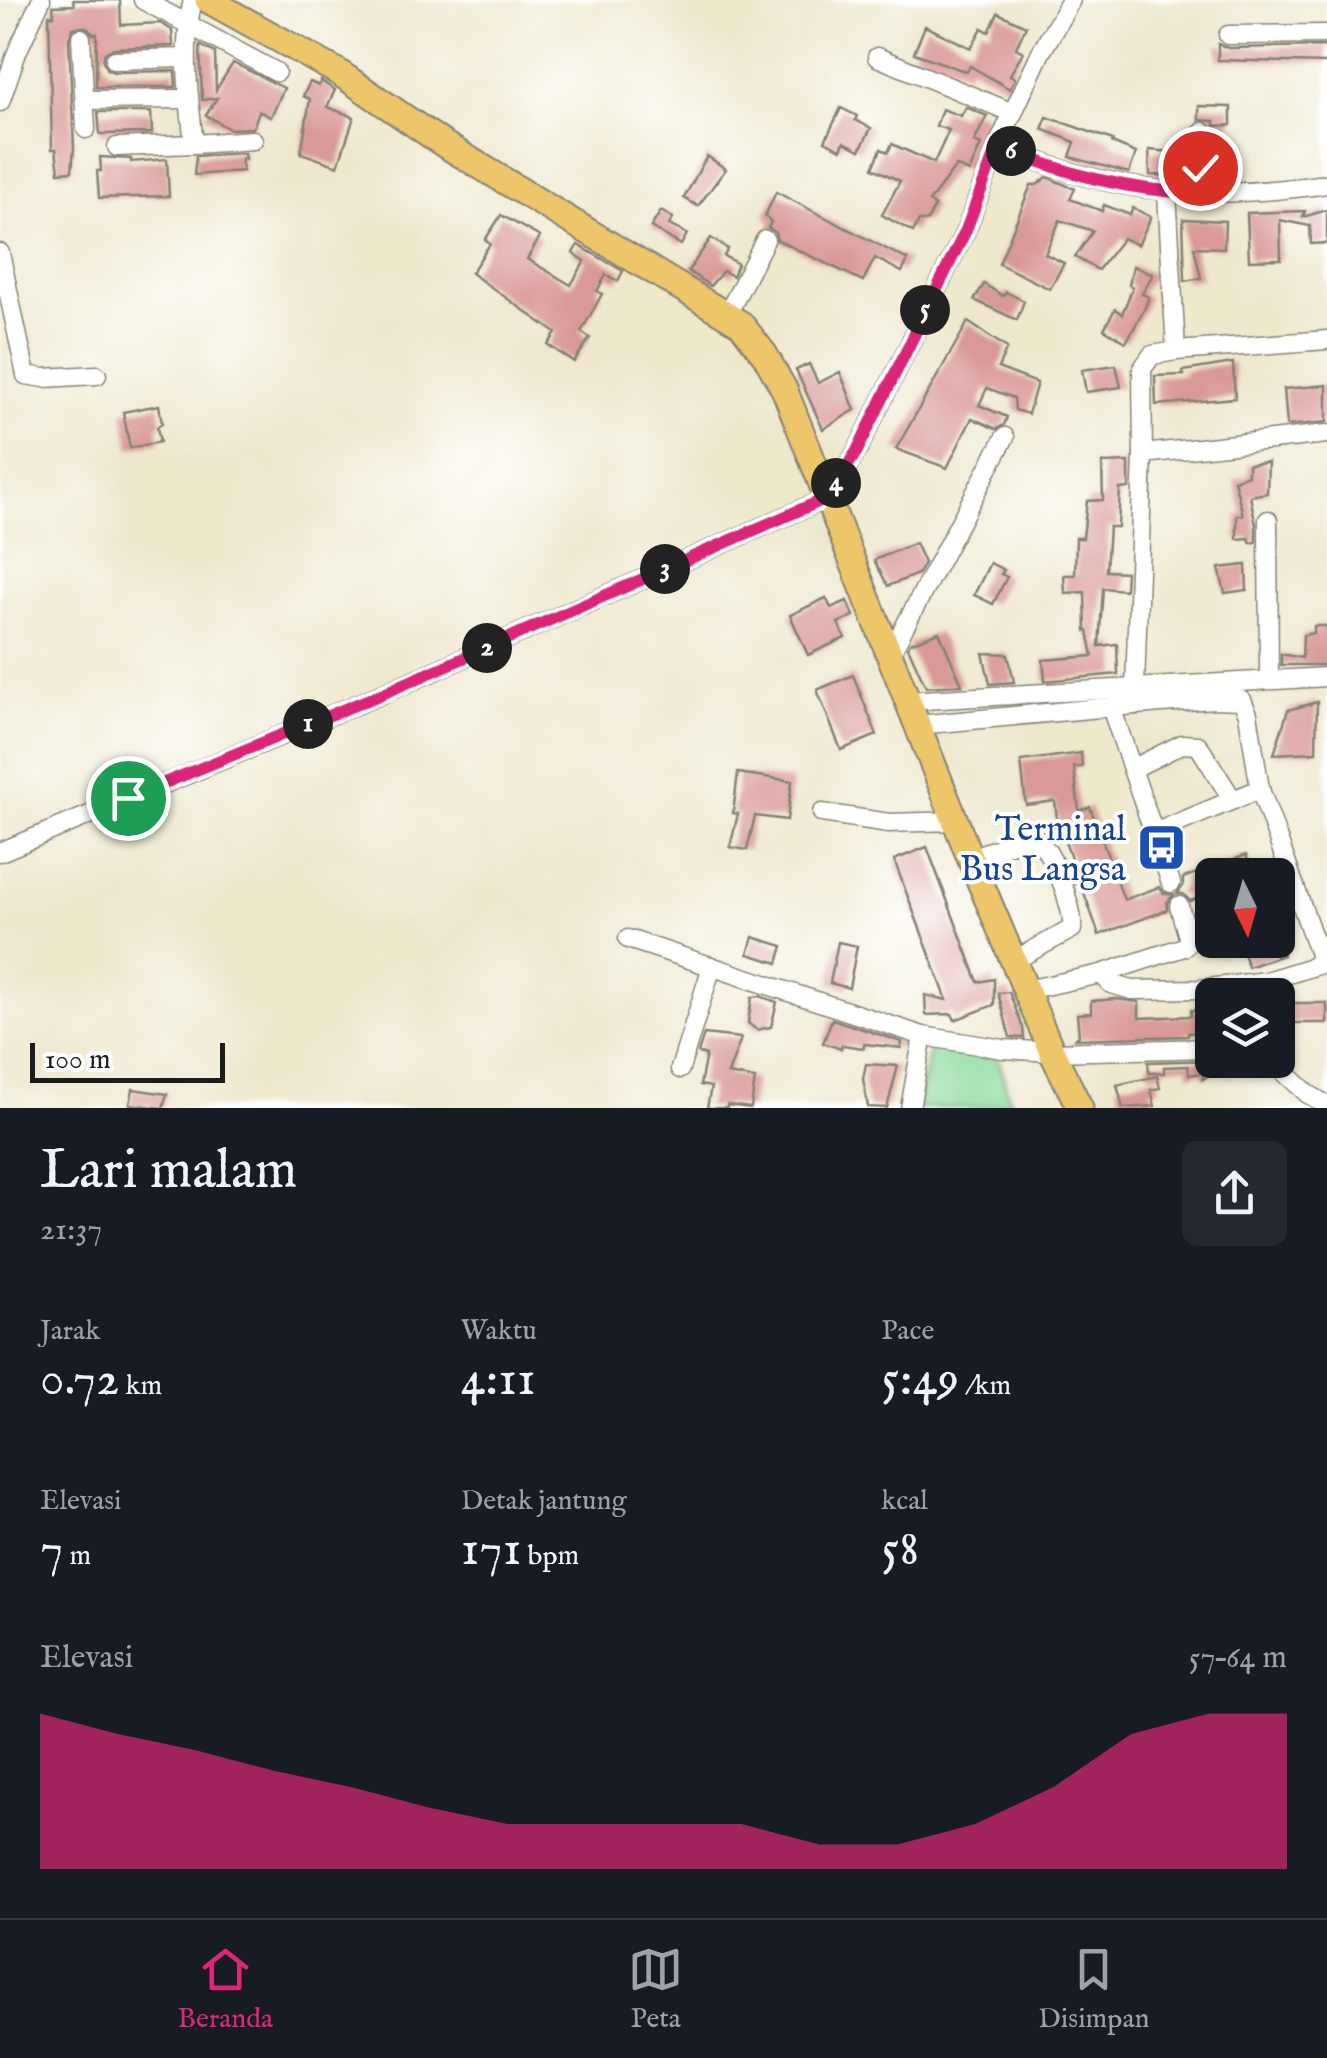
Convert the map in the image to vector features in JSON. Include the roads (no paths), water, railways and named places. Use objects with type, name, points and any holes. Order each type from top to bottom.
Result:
[{"type":"highway","points":[[208,0],[338,72],[458,153],[740,324],[776,371],[970,858],[1052,1052],[1080,1108]]},
{"type":"street","points":[[0,102],[9,48],[41,0]]},
{"type":"street","points":[[142,0],[276,72]]},
{"type":"street","points":[[193,0],[187,23],[186,58],[194,144]]},
{"type":"street","points":[[0,852],[384,693],[827,498],[857,451],[966,230],[998,145],[1070,0]]},
{"type":"street","points":[[1228,35],[1327,34]]},
{"type":"street","points":[[81,38],[86,129]]},
{"type":"street","points":[[876,57],[1013,113]]},
{"type":"street","points":[[115,60],[186,58]]},
{"type":"street","points":[[84,100],[190,99]]},
{"type":"street","points":[[1203,132],[1199,158],[1204,194]]},
{"type":"street","points":[[117,147],[253,140]]},
{"type":"street","points":[[998,145],[1082,177],[1167,192],[1277,191],[1327,184]]},
{"type":"street","points":[[1167,192],[1176,350]]},
{"type":"street","points":[[727,315],[765,240]]},
{"type":"street","points":[[0,253],[26,374],[44,378],[97,374]]},
{"type":"street","points":[[1135,688],[1142,366],[1152,355],[1176,350],[1327,340]]},
{"type":"street","points":[[1143,454],[1327,434]]},
{"type":"street","points":[[889,656],[1004,437]]},
{"type":"street","points":[[1268,520],[1269,678]]},
{"type":"street","points":[[912,713],[1135,688],[1327,676]]},
{"type":"street","points":[[912,713],[1242,700],[1248,714],[1260,789],[1319,954],[1318,965],[1266,981],[1200,989],[1119,988],[1101,974]]},
{"type":"street","points":[[1111,708],[1171,882]]},
{"type":"street","points":[[1132,769],[1182,744],[1198,745],[1233,800]]},
{"type":"street","points":[[1154,832],[1260,789]]},
{"type":"street","points":[[822,813],[889,823],[956,821]]},
{"type":"street","points":[[970,858],[1033,836],[1042,841],[1053,863],[1072,915],[1072,930],[1013,961]]},
{"type":"street","points":[[1026,990],[1101,974],[1188,944],[1179,906]]},
{"type":"street","points":[[628,939],[924,1036],[1052,1052],[1195,1048]]},
{"type":"street","points":[[680,1069],[712,966]]},
{"type":"street","points":[[910,1108],[924,1036]]},
{"type":"street","points":[[1290,1078],[1327,1105]]},
{"type":"place","name":"Terminal Bus Langsa","points":[[1161,848]]}]
